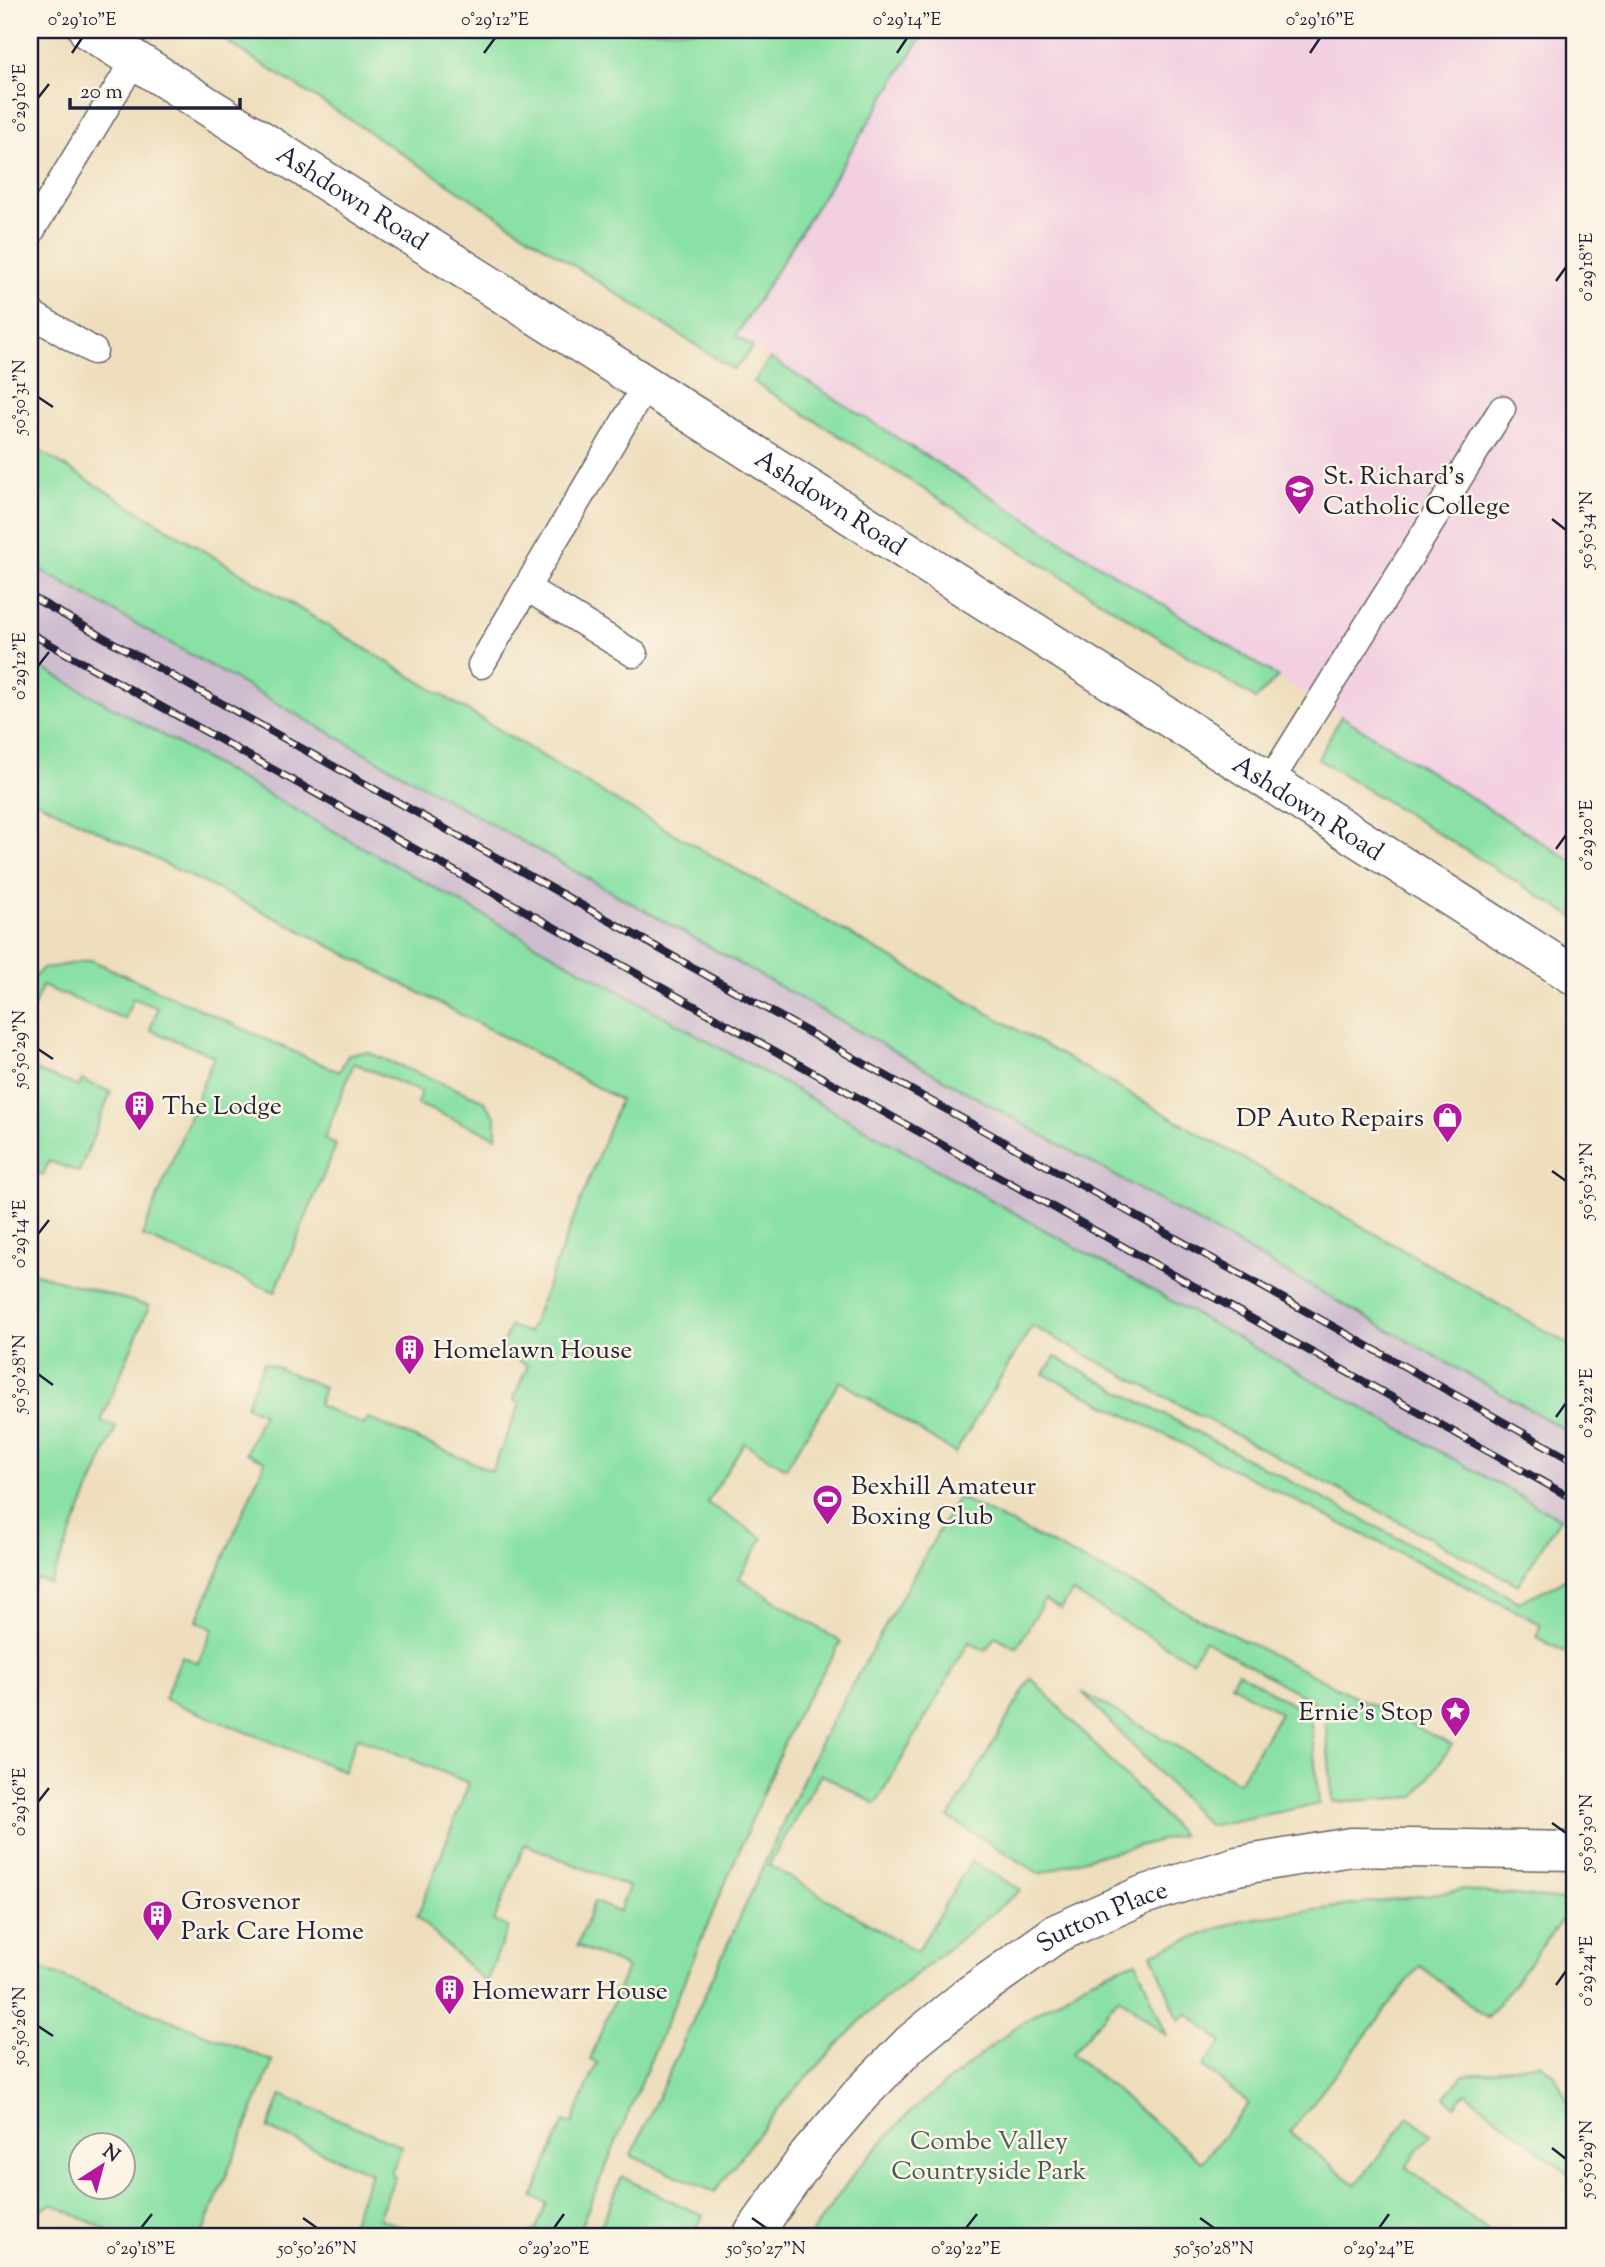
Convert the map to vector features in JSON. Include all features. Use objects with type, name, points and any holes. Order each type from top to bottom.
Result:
[{"type":"street","name":"Ashdown Road","points":[[88,30],[647,383],[1269,783],[1575,976]]},
{"type":"street","name":"Sutton Place","points":[[751,2237],[808,2156],[860,2095],[911,2043],[967,1997],[1057,1933],[1143,1895],[1237,1866],[1351,1847],[1575,1851]]},
{"type":"lane","points":[[30,233],[135,59]]},
{"type":"lane","points":[[30,313],[94,351]]},
{"type":"lane","points":[[481,665],[647,383]]},
{"type":"lane","points":[[1269,783],[1502,409]]},
{"type":"lane","points":[[527,588],[634,654]]},
{"type":"shaded area","name":"St. Richard's Catholic College","points":[[208,30],[1575,30],[1575,863],[736,336]]},
{"type":"shaded area","points":[[30,445],[613,799],[1575,1348],[1575,1526],[1560,1519],[1518,1585],[542,1057],[292,926],[30,798]]},
{"type":"green space","points":[[208,30],[926,30],[736,336],[753,347],[734,370]]},
{"type":"green space","points":[[770,358],[1278,677],[1256,699],[754,382]]},
{"type":"green space","points":[[30,445],[613,799],[1575,1348],[1575,1435],[30,564]]},
{"type":"green space","points":[[30,661],[1560,1518],[1518,1585],[1032,1326],[955,1453],[840,1381],[786,1468],[744,1443],[707,1503],[763,1538],[739,1578],[841,1642],[794,1720],[576,2237],[529,2237],[532,2231],[535,2232],[547,2203],[533,2197],[564,2121],[572,2124],[597,2063],[590,2060],[627,1967],[577,1946],[594,1902],[619,1912],[629,1887],[525,1844],[494,1921],[508,1927],[486,1983],[417,1917],[469,1783],[357,1737],[344,1771],[164,1699],[182,1656],[198,1663],[213,1629],[197,1621],[265,1461],[246,1453],[263,1413],[246,1406],[264,1362],[324,1387],[318,1405],[364,1425],[368,1418],[492,1471],[520,1404],[513,1400],[528,1365],[499,1353],[510,1326],[529,1333],[620,1100],[292,926],[30,798]]},
{"type":"green space","points":[[1341,716],[1575,863],[1575,918],[1318,759]]},
{"type":"green space","points":[[91,960],[339,1072],[349,1054],[367,1052],[483,1100],[496,1118],[496,1137],[417,1104],[421,1092],[354,1063],[324,1139],[336,1145],[275,1292],[142,1236],[214,1056],[150,1030],[158,1008],[133,998],[125,1019],[42,986],[30,1016],[30,981],[42,969]]},
{"type":"green space","points":[[30,1068],[79,1087],[82,1080],[111,1092],[79,1172],[49,1161],[43,1175],[30,1169]]},
{"type":"green space","points":[[30,1272],[149,1306],[101,1421],[116,1427],[50,1584],[36,1578],[30,1591]]},
{"type":"green space","points":[[1055,1357],[1519,1602],[1563,1581],[1575,1570],[1575,1657],[1536,1637],[1541,1624],[1044,1374]]},
{"type":"green space","points":[[958,1497],[1452,1745],[1415,1797],[1333,1802],[1324,1708],[1204,1640],[1192,1661],[1072,1592],[1061,1609],[1044,1600],[1017,1648],[995,1636],[986,1651],[969,1642],[876,1804],[821,1774],[769,1865],[917,1952],[971,1861],[1021,1890],[868,2013],[790,2095],[715,2192],[631,2156],[821,1740]]},
{"type":"green space","points":[[1238,1672],[1310,1715],[1319,1804],[1209,1826],[1082,1692],[1239,1782],[1280,1713],[1231,1684]]},
{"type":"green space","points":[[1031,1678],[1182,1835],[1085,1859],[1040,1874],[949,1818]]},
{"type":"green space","name":"Combe Valley Countryside Park","points":[[1462,1890],[1575,1903],[1487,2018],[1420,1966],[1290,2132],[1356,2185],[1409,2117],[1431,2134],[1406,2167],[1495,2237],[809,2237],[856,2171],[908,2114],[1013,2029],[1089,1980],[1136,1961],[1167,2036],[1119,1997],[1072,2054],[1202,2162],[1249,2104],[1203,2066],[1222,2042],[1187,2013],[1179,2021],[1152,1953],[1242,1920]]},
{"type":"green space","points":[[30,1964],[273,2061],[201,2237],[109,2237],[105,2229],[52,2204],[39,2211],[30,2207]]},
{"type":"green space","points":[[1539,2063],[1555,2075],[1575,2116],[1575,2179],[1466,2093],[1455,2106],[1445,2097],[1462,2076]]},
{"type":"green space","points":[[281,2095],[402,2146],[391,2174],[395,2177],[378,2218],[425,2237],[346,2237],[371,2173],[268,2129]]},
{"type":"green space","points":[[622,2177],[703,2216],[693,2237],[596,2237]]},
{"type":"railway","points":[[30,596],[1575,1462]]},
{"type":"railway","points":[[30,633],[1575,1500]]},
{"type":"place","name":"St. Richard's Catholic College","points":[[1300,517]]},
{"type":"place","name":"The Lodge","points":[[139,1132]]},
{"type":"place","name":"DP Auto Repairs","points":[[1447,1144]]},
{"type":"place","name":"Homelawn House","points":[[410,1376]]},
{"type":"place","name":"Bexhill Amateur Boxing Club","points":[[828,1527]]},
{"type":"place","name":"Ernie's Stop","points":[[1456,1738]]},
{"type":"place","name":"Grosvenor Park Care Home","points":[[158,1942]]},
{"type":"place","name":"Homewarr House","points":[[449,2017]]}]
